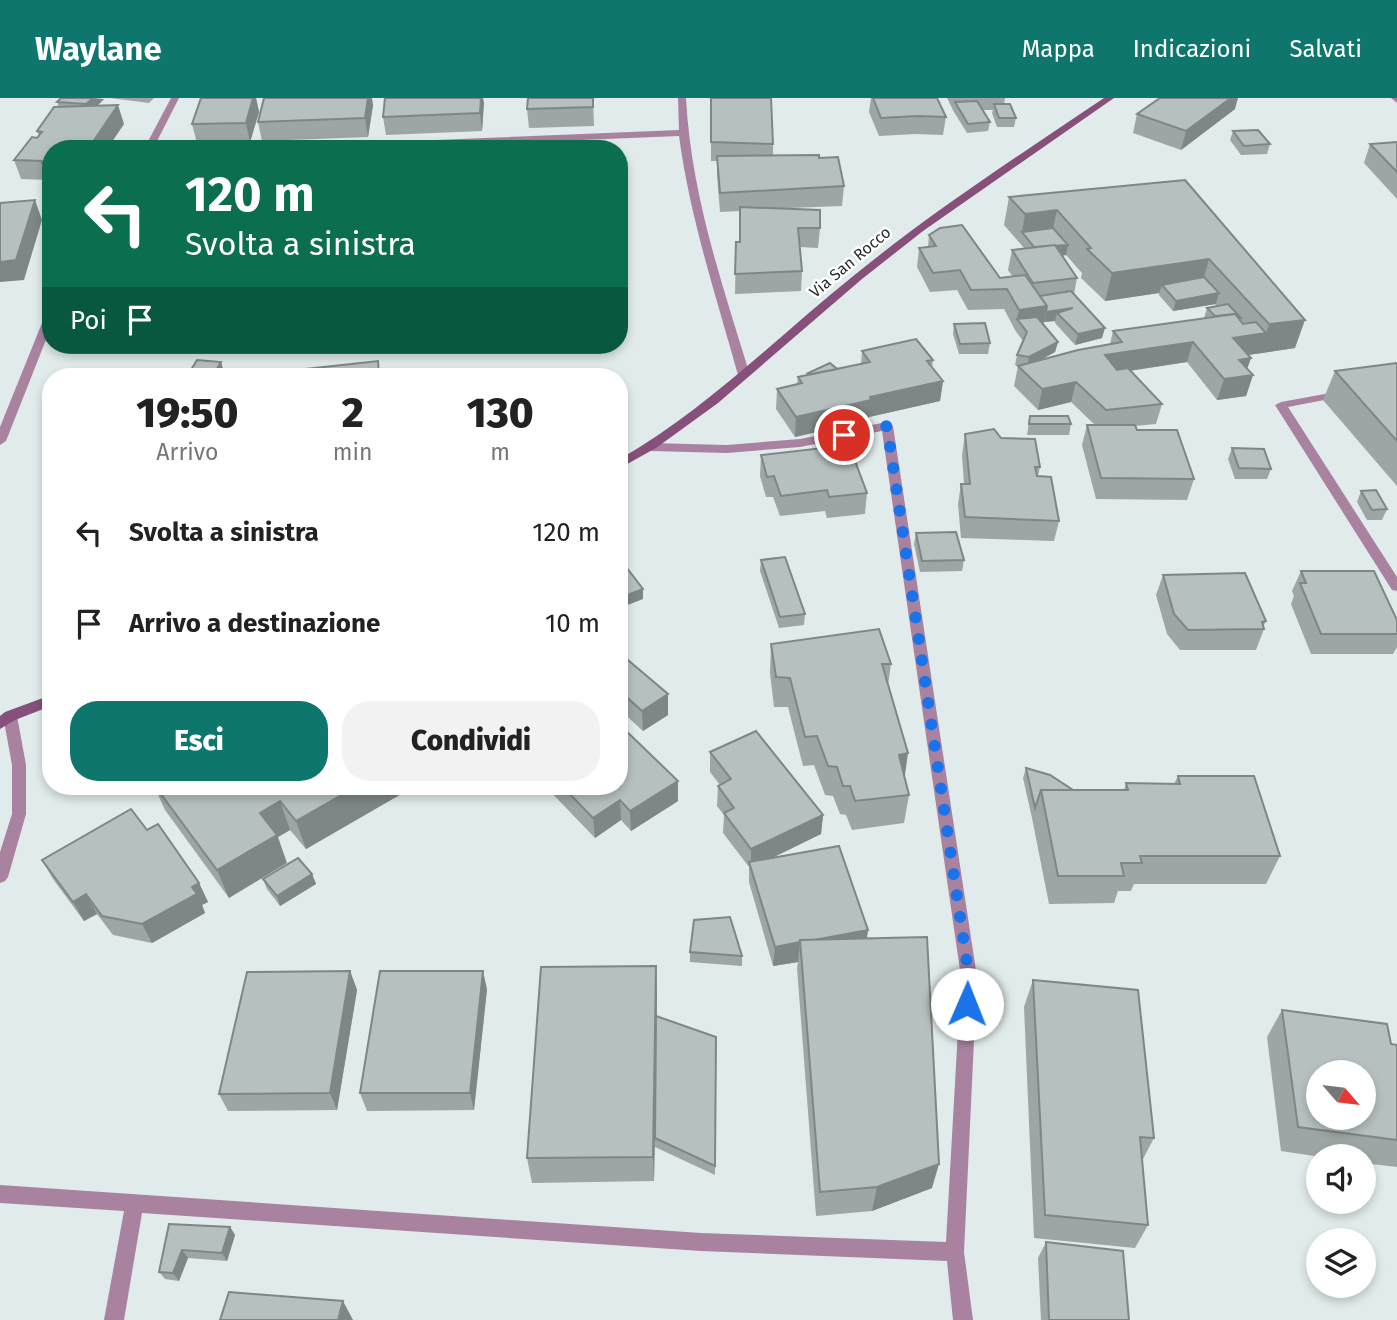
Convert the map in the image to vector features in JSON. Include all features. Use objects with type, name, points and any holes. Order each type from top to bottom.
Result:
[{"type":"street","points":[[153,140],[174,98]]},
{"type":"street","points":[[682,98],[681,134],[701,219],[744,375]]},
{"type":"street","name":"Via San Rocco","points":[[628,460],[651,447],[744,375],[927,221],[1110,98]]},
{"type":"street","points":[[524,140],[681,134]]},
{"type":"street","points":[[0,441],[42,336]]},
{"type":"street","points":[[1358,391],[1281,405],[1397,587]]},
{"type":"street","points":[[651,447],[727,449],[800,443],[887,426],[969,977],[955,1252],[963,1320]]},
{"type":"street","points":[[0,877],[19,814],[19,765],[5,720],[42,704]]},
{"type":"street","points":[[0,1194],[701,1242],[955,1252]]},
{"type":"street","points":[[114,1320],[134,1205]]},
{"type":"building","points":[[61,98],[93,98],[86,104],[57,102]]},
{"type":"building","points":[[201,98],[253,98],[246,123],[192,124]]},
{"type":"building","points":[[264,98],[368,98],[365,118],[258,122]]},
{"type":"building","points":[[385,98],[481,98],[480,113],[383,117]]},
{"type":"building","points":[[528,98],[593,98],[593,107],[527,109]]},
{"type":"building","points":[[711,98],[771,98],[773,144],[711,142]]},
{"type":"building","points":[[873,98],[937,98],[946,117],[881,118]]},
{"type":"building","points":[[1160,98],[1231,98],[1186,131],[1137,114]]},
{"type":"building","points":[[977,101],[990,122],[968,124],[955,102]]},
{"type":"building","points":[[994,104],[1010,104],[1016,118],[999,118]]},
{"type":"building","points":[[118,105],[94,140],[42,140],[42,161],[14,160],[32,137],[37,138],[42,132],[37,131],[54,107]]},
{"type":"building","points":[[1258,130],[1270,144],[1244,146],[1233,131]]},
{"type":"building","points":[[1397,142],[1397,172],[1370,144]]},
{"type":"building","points":[[819,155],[819,158],[838,157],[844,186],[720,193],[717,156]]},
{"type":"building","points":[[1185,180],[1305,320],[1269,324],[1209,259],[1112,273],[1087,249],[1091,248],[1057,210],[1025,214],[1009,197]]},
{"type":"building","points":[[35,200],[16,260],[0,262],[0,203]]},
{"type":"building","points":[[740,207],[820,210],[820,228],[798,228],[802,271],[735,274],[736,242],[740,242]]},
{"type":"building","points":[[962,225],[1000,278],[1025,275],[1047,306],[1019,310],[1007,289],[971,290],[960,270],[933,273],[919,248],[936,246],[929,235],[940,228]]},
{"type":"building","points":[[1053,228],[1068,245],[1034,247],[1022,232]]},
{"type":"building","points":[[1055,245],[1077,278],[1033,283],[1012,250]]},
{"type":"building","points":[[1204,277],[1219,293],[1176,301],[1162,285]]},
{"type":"building","points":[[1071,291],[1105,328],[1078,334],[1057,313],[1073,308],[1046,312],[1047,306],[1040,296]]},
{"type":"building","points":[[1228,304],[1241,318],[1235,314],[1215,316],[1207,308]]},
{"type":"building","points":[[1235,314],[1243,324],[1256,322],[1266,333],[1233,338],[1251,358],[1239,360],[1253,375],[1224,379],[1193,342],[1105,355],[1117,370],[1128,368],[1162,404],[1106,410],[1076,382],[1042,389],[1018,366],[1122,342],[1113,331]]},
{"type":"building","points":[[1037,317],[1058,342],[1029,357],[1017,355],[1027,332],[1017,319]]},
{"type":"building","points":[[985,323],[990,343],[960,344],[954,324]]},
{"type":"building","points":[[916,339],[933,360],[927,361],[943,381],[796,417],[777,389],[802,383],[798,377],[870,362],[862,351]]},
{"type":"building","points":[[197,360],[221,362],[217,368],[192,368]]},
{"type":"building","points":[[378,361],[378,368],[315,368]]},
{"type":"building","points":[[830,363],[837,369],[808,373]]},
{"type":"building","points":[[1397,363],[1397,441],[1335,371]]},
{"type":"building","points":[[1030,416],[1068,416],[1071,424],[1029,424]]},
{"type":"building","points":[[1087,425],[1135,425],[1137,430],[1177,430],[1194,479],[1101,478]]},
{"type":"building","points":[[994,429],[1001,438],[1035,439],[1040,467],[1035,467],[1037,476],[1051,477],[1059,521],[965,517],[961,484],[970,484],[965,434]]},
{"type":"building","points":[[849,445],[867,493],[829,497],[827,490],[781,496],[774,476],[767,477],[761,455]]},
{"type":"building","points":[[1232,448],[1264,449],[1271,469],[1239,468]]},
{"type":"building","points":[[1376,490],[1387,509],[1372,510],[1361,491]]},
{"type":"building","points":[[956,532],[964,560],[922,561],[916,533]]},
{"type":"building","points":[[785,557],[805,614],[780,617],[761,560]]},
{"type":"building","points":[[628,569],[643,589],[628,595]]},
{"type":"building","points":[[1301,571],[1374,571],[1397,620],[1397,634],[1321,634],[1300,583],[1306,583]]},
{"type":"building","points":[[1245,573],[1266,621],[1262,622],[1264,629],[1188,630],[1174,614],[1163,575]]},
{"type":"building","points":[[879,629],[891,664],[882,664],[908,753],[899,755],[909,795],[855,801],[850,786],[843,786],[837,767],[828,766],[817,736],[805,737],[790,678],[776,677],[771,644]]},
{"type":"building","points":[[628,660],[668,694],[642,711],[628,698]]},
{"type":"building","points":[[756,731],[823,815],[751,849],[724,813],[734,808],[718,786],[731,779],[710,752]]},
{"type":"building","points":[[628,733],[678,781],[630,811],[620,800],[593,818],[571,795],[628,795]]},
{"type":"building","points":[[1026,768],[1050,775],[1073,790],[1041,790],[1035,808]]},
{"type":"building","points":[[1178,776],[1254,776],[1280,856],[1140,856],[1142,863],[1121,863],[1124,876],[1058,876],[1041,790],[1128,790],[1126,783],[1180,784]]},
{"type":"building","points":[[162,795],[341,795],[296,821],[280,801],[260,813],[277,835],[217,870]]},
{"type":"building","points":[[131,809],[147,830],[158,824],[199,883],[192,887],[197,894],[142,924],[102,916],[86,894],[73,902],[42,860]]},
{"type":"building","points":[[839,846],[868,930],[800,940],[775,947],[749,862]]},
{"type":"building","points":[[298,858],[312,874],[277,896],[263,879]]},
{"type":"building","points":[[730,917],[742,956],[690,952],[694,920]]},
{"type":"building","points":[[927,937],[939,1164],[877,1187],[820,1192],[800,940]]},
{"type":"building","points":[[656,966],[653,1157],[527,1158],[541,967]]},
{"type":"building","points":[[350,971],[330,1093],[219,1094],[247,972]]},
{"type":"building","points":[[380,971],[483,971],[470,1093],[360,1093]]},
{"type":"building","points":[[1033,980],[1138,990],[1154,1138],[1140,1137],[1148,1225],[1045,1215]]},
{"type":"building","points":[[1282,1010],[1387,1024],[1391,1044],[1397,1045],[1397,1140],[1321,1130],[1376,1130],[1376,1060],[1306,1060],[1306,1128],[1298,1127]]},
{"type":"building","points":[[656,1016],[716,1037],[715,1166],[655,1138]]},
{"type":"building","points":[[169,1224],[230,1227],[222,1253],[182,1250],[173,1273],[159,1272]]},
{"type":"building","points":[[1046,1242],[1123,1251],[1129,1320],[1049,1320]]},
{"type":"building","points":[[229,1292],[343,1301],[338,1320],[220,1320]]},
{"type":"route","points":[[844,435],[887,426],[969,977],[967,1004]]}]
